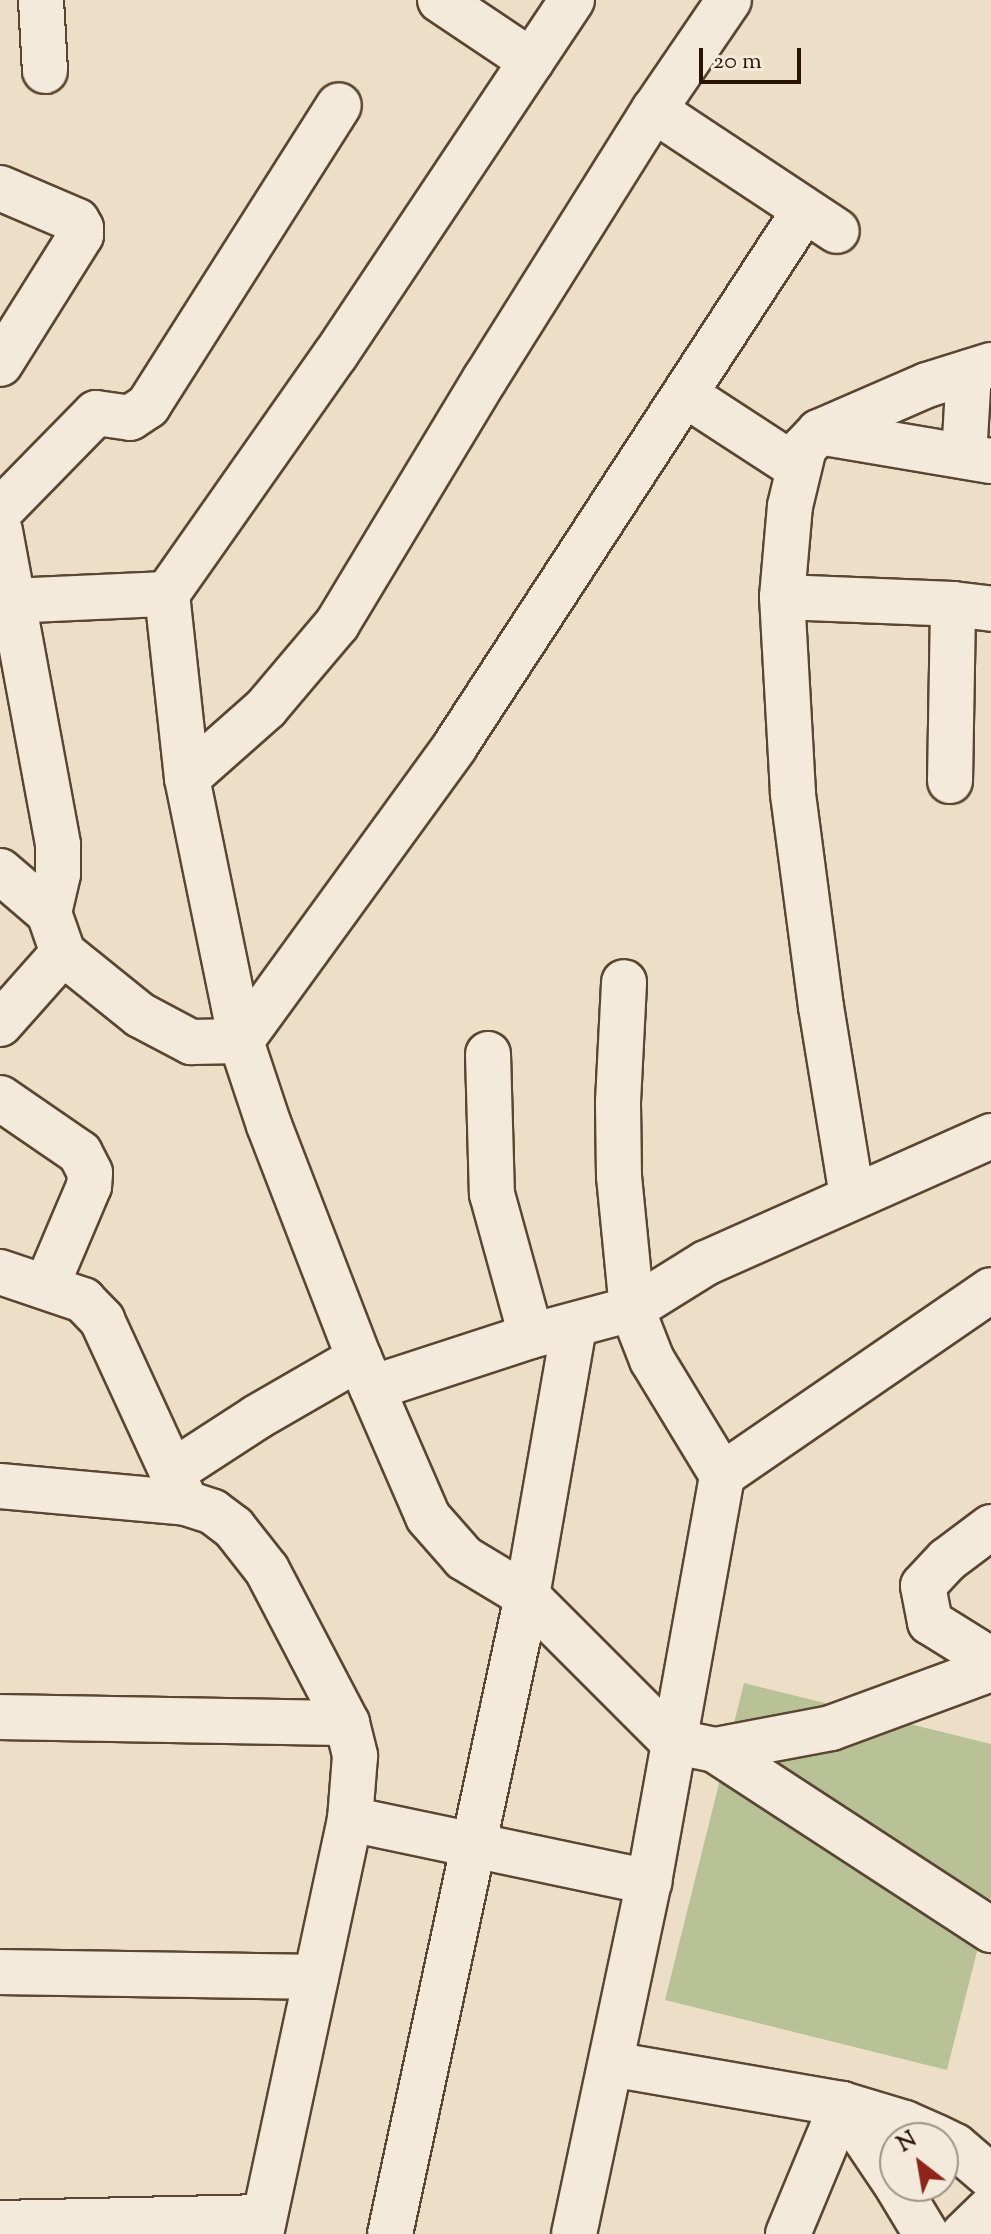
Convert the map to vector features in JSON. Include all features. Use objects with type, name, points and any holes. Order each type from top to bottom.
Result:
[{"type":"street","points":[[41,0],[45,71]]},
{"type":"street","points":[[440,0],[531,61]]},
{"type":"street","points":[[572,0],[335,355],[167,594],[187,778],[241,1041],[269,1125],[365,1373],[428,1517],[464,1558],[527,1596],[672,1741],[715,1750],[991,1930]]},
{"type":"street","points":[[187,778],[266,708],[337,624],[654,110],[729,0]]},
{"type":"street","points":[[0,511],[96,413],[130,418],[148,406],[339,105]]},
{"type":"street","points":[[241,1041],[455,746],[686,395],[821,221],[654,110]]},
{"type":"street","points":[[0,188],[77,221],[81,228],[81,235],[0,364]]},
{"type":"street","points":[[686,395],[808,450],[978,459],[980,369],[927,385],[808,450],[790,506],[782,597],[793,793],[821,1007],[852,1196]]},
{"type":"street","points":[[0,531],[10,601],[58,845],[56,933],[0,1024]]},
{"type":"street","points":[[10,601],[167,594]]},
{"type":"street","points":[[782,597],[972,606],[950,781]]},
{"type":"street","points":[[0,871],[56,933],[140,1015],[191,1042],[241,1041]]},
{"type":"street","points":[[574,2234],[649,1882],[722,1475],[652,1360],[632,1309],[619,1176],[618,1102],[624,982]]},
{"type":"street","points":[[488,1054],[492,1194],[531,1336]]},
{"type":"street","points":[[0,1098],[80,1153],[90,1173],[89,1186],[47,1285]]},
{"type":"street","points":[[0,1486],[180,1487],[257,1417],[365,1373],[574,1327],[632,1309],[706,1263],[991,1136]]},
{"type":"street","points":[[0,1272],[47,1285],[83,1300],[102,1320],[180,1487],[234,1528],[267,1570],[347,1723],[355,1756],[350,1819],[262,2226],[0,2223]]},
{"type":"street","points":[[722,1475],[991,1290]]},
{"type":"street","points":[[390,2234],[476,1847],[527,1596],[574,1327]]},
{"type":"street","points":[[991,1527],[947,1560],[923,1586],[930,1622],[991,1660]]},
{"type":"street","points":[[715,1750],[831,1728],[991,1669]]},
{"type":"street","points":[[0,1717],[347,1723]]},
{"type":"street","points":[[350,1819],[649,1882]]},
{"type":"street","points":[[0,1972],[316,1977]]},
{"type":"street","points":[[611,2064],[842,2104],[902,2122]]},
{"type":"street","points":[[842,2104],[879,2160]]},
{"type":"street","points":[[788,2234],[842,2104]]},
{"type":"street","points":[[959,2149],[991,2177]]},
{"type":"street","points":[[906,2202],[926,2234]]},
{"type":"street","points":[[964,2234],[991,2208]]},
{"type":"green space","points":[[744,1683],[991,1744],[991,1896],[947,2070],[665,2000]]}]
